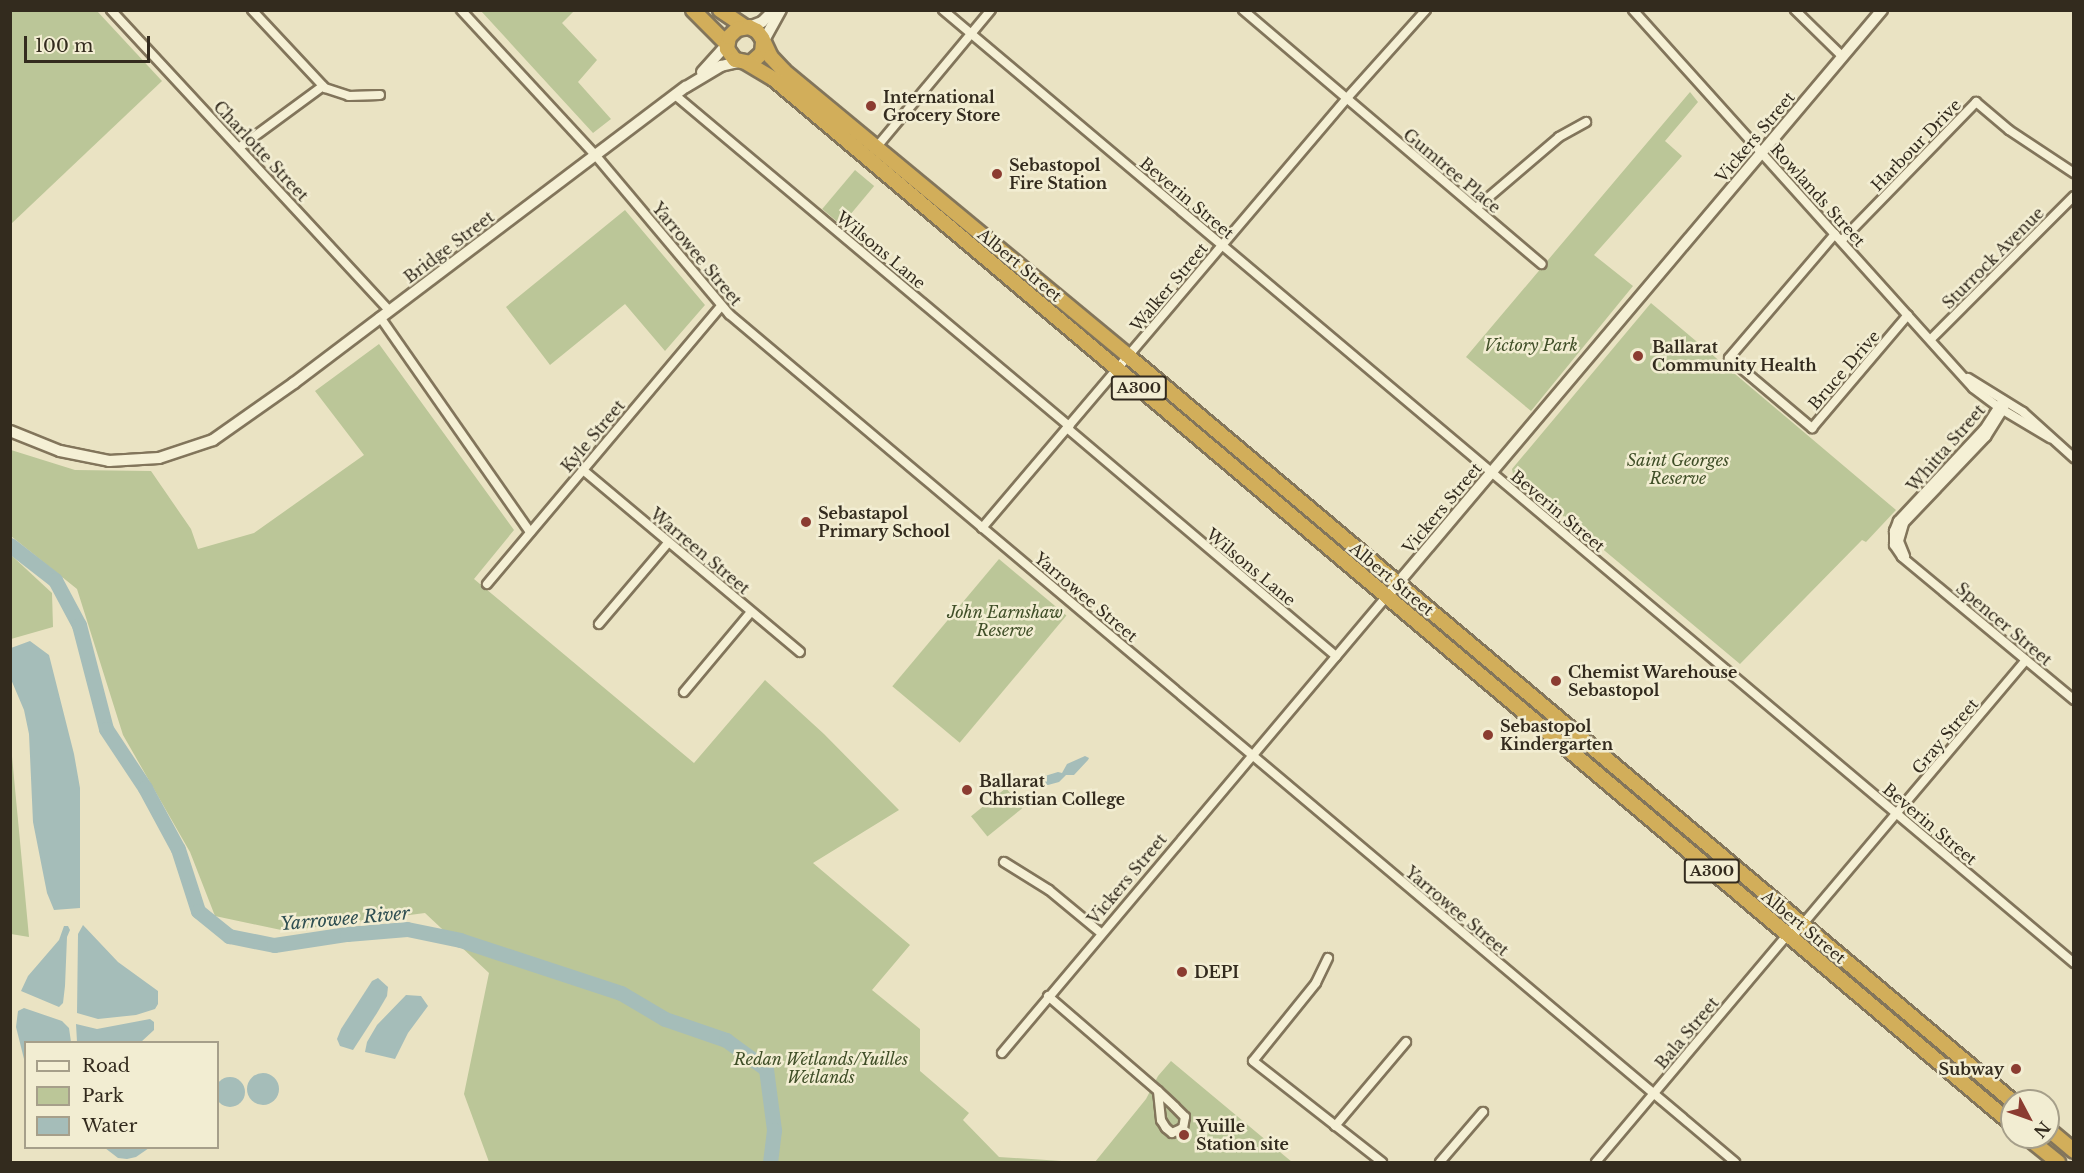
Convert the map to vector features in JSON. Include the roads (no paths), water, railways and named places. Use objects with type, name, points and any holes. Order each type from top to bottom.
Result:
[{"type":"highway","points":[[693,10],[727,44],[731,57],[743,63],[760,56],[764,42],[760,34],[720,10]]},
{"type":"highway","points":[[727,44],[731,33],[747,27]]},
{"type":"highway","name":"Albert Street","points":[[764,42],[779,67],[875,149],[1128,356],[1398,582],[2000,1091]]},
{"type":"highway","name":"Albert Street","points":[[743,63],[775,80],[2000,1114]]},
{"type":"highway","points":[[2060,1139],[2073,1150]]},
{"type":"highway","points":[[2042,1149],[2058,1162]]},
{"type":"main road","points":[[747,27],[762,22],[774,10]]},
{"type":"main road","points":[[764,42],[781,10]]},
{"type":"main road","name":"Vickers Street","points":[[1387,596],[1882,10]]},
{"type":"main road","points":[[686,87],[727,44]]},
{"type":"main road","points":[[686,87],[722,66],[743,63]]},
{"type":"main road","name":"Bridge Street","points":[[10,431],[76,456],[126,462],[159,458],[186,451],[228,431],[686,87]]},
{"type":"street","name":"Charlotte Street","points":[[111,10],[390,310]]},
{"type":"street","points":[[252,10],[322,86],[343,95],[380,95]]},
{"type":"street","name":"Yarrowee Street","points":[[462,10],[596,156],[721,306],[1735,1162]]},
{"type":"street","name":"Beverin Street","points":[[943,10],[2073,963]]},
{"type":"street","points":[[875,149],[991,10]]},
{"type":"street","points":[[1243,10],[1347,98]]},
{"type":"street","name":"Walker Street","points":[[982,528],[1347,98],[1385,59],[1426,10]]},
{"type":"street","name":"Rowlands Street","points":[[1634,10],[1977,392],[2022,416],[2073,458]]},
{"type":"street","points":[[1795,10],[1843,57]]},
{"type":"street","points":[[240,147],[322,86]]},
{"type":"street","name":"Wilsons Lane","points":[[675,95],[1336,656]]},
{"type":"street","name":"Gumtree Place","points":[[1347,98],[1541,264]]},
{"type":"street","name":"Harbour Drive","points":[[1841,241],[1976,102],[2009,130],[2073,173]]},
{"type":"street","points":[[1476,208],[1559,137],[1586,122]]},
{"type":"street","name":"Sturrock Avenue","points":[[1931,339],[2073,196]]},
{"type":"street","name":"Bruce Drive","points":[[1835,234],[1729,358],[1812,428],[1908,315]]},
{"type":"street","name":"Kyle Street","points":[[487,584],[721,306]]},
{"type":"street","points":[[380,317],[530,532]]},
{"type":"street","name":"Whitta Street","points":[[1897,545],[1904,523],[1986,436],[2002,406]]},
{"type":"street","name":"Warreen Street","points":[[583,470],[800,652]]},
{"type":"street","points":[[598,624],[668,543]]},
{"type":"street","name":"Spencer Street","points":[[1897,545],[1917,568],[2073,700]]},
{"type":"street","name":"Vickers Street","points":[[1002,1053],[1047,996],[1387,596]]},
{"type":"street","points":[[684,692],[751,612]]},
{"type":"street","name":"Gray Street","points":[[1789,936],[1898,814],[2026,660]]},
{"type":"street","points":[[1004,862],[1049,890],[1101,933]]},
{"type":"street","name":"Bala Street","points":[[1596,1162],[1789,936]]},
{"type":"street","points":[[1328,958],[1314,985],[1254,1060],[1382,1162]]},
{"type":"street","points":[[1047,996],[1158,1091],[1185,1117],[1183,1128],[1172,1132],[1166,1128],[1161,1120],[1158,1091]]},
{"type":"street","points":[[1335,1126],[1406,1042]]},
{"type":"street","points":[[1440,1162],[1483,1112]]},
{"type":"water","points":[[30,641],[49,655],[74,754],[80,788],[80,908],[54,910],[47,893],[33,822],[29,734],[24,710],[10,677],[11,648]]},
{"type":"water","points":[[1085,756],[1089,758],[1088,760],[1074,775],[1066,775],[1059,782],[1048,785],[1034,784],[1035,779],[1058,772],[1062,773],[1067,764]]},
{"type":"water","points":[[83,925],[118,962],[158,991],[158,1004],[155,1009],[136,1015],[98,1019],[77,1013],[78,934]]},
{"type":"water","points":[[64,926],[68,926],[70,930],[67,937],[63,1003],[59,1007],[21,991],[28,976],[59,940]]},
{"type":"water","points":[[378,978],[388,987],[387,996],[353,1050],[340,1046],[337,1039],[341,1029],[372,981]]},
{"type":"water","points":[[406,995],[421,996],[428,1006],[408,1033],[395,1059],[365,1052],[367,1042],[377,1025]]},
{"type":"water","points":[[24,1008],[62,1021],[69,1028],[71,1041],[24,1041],[24,1059],[16,1027],[18,1011]]},
{"type":"water","points":[[150,1019],[154,1022],[154,1030],[142,1041],[77,1041],[76,1024],[97,1029]]},
{"type":"water","points":[[263,1073],[274,1078],[279,1089],[274,1100],[263,1105],[252,1100],[247,1089],[252,1078]]},
{"type":"water","points":[[224,1078],[236,1078],[244,1086],[244,1098],[241,1103],[230,1107],[219,1103],[219,1081]]},
{"type":"water","points":[[106,1149],[148,1149],[136,1157],[118,1158]]},
{"type":"waterway","name":"Yarrowee River","points":[[10,545],[55,580],[79,625],[106,729],[145,788],[178,849],[198,911],[229,936],[274,945],[347,934],[407,929],[460,940],[621,993],[665,1019],[726,1040],[766,1069],[774,1130],[770,1162]]},
{"type":"place","name":"International Grocery Store","points":[[871,106]]},
{"type":"place","name":"Sebastopol Fire Station","points":[[997,174]]},
{"type":"place","name":"Ballarat Community Health","points":[[1638,356]]},
{"type":"place","name":"Sebastapol Primary School","points":[[806,522]]},
{"type":"place","name":"Chemist Warehouse Sebastopol","points":[[1556,681]]},
{"type":"place","name":"Sebastopol Kindergarten","points":[[1488,735]]},
{"type":"place","name":"Ballarat Christian College","points":[[967,790]]},
{"type":"place","name":"DEPI","points":[[1182,972]]},
{"type":"place","name":"Subway","points":[[2016,1069]]},
{"type":"place","name":"Yuille Station site","points":[[1184,1135]]},
{"type":"park label","name":"Victory Park","points":[[1531,345]]},
{"type":"park label","name":"Saint Georges Reserve","points":[[1678,469]]},
{"type":"park label","name":"John Earnshaw Reserve","points":[[1005,621]]},
{"type":"park label","name":"Redan Wetlands/Yuilles Wetlands","points":[[821,1068]]}]
